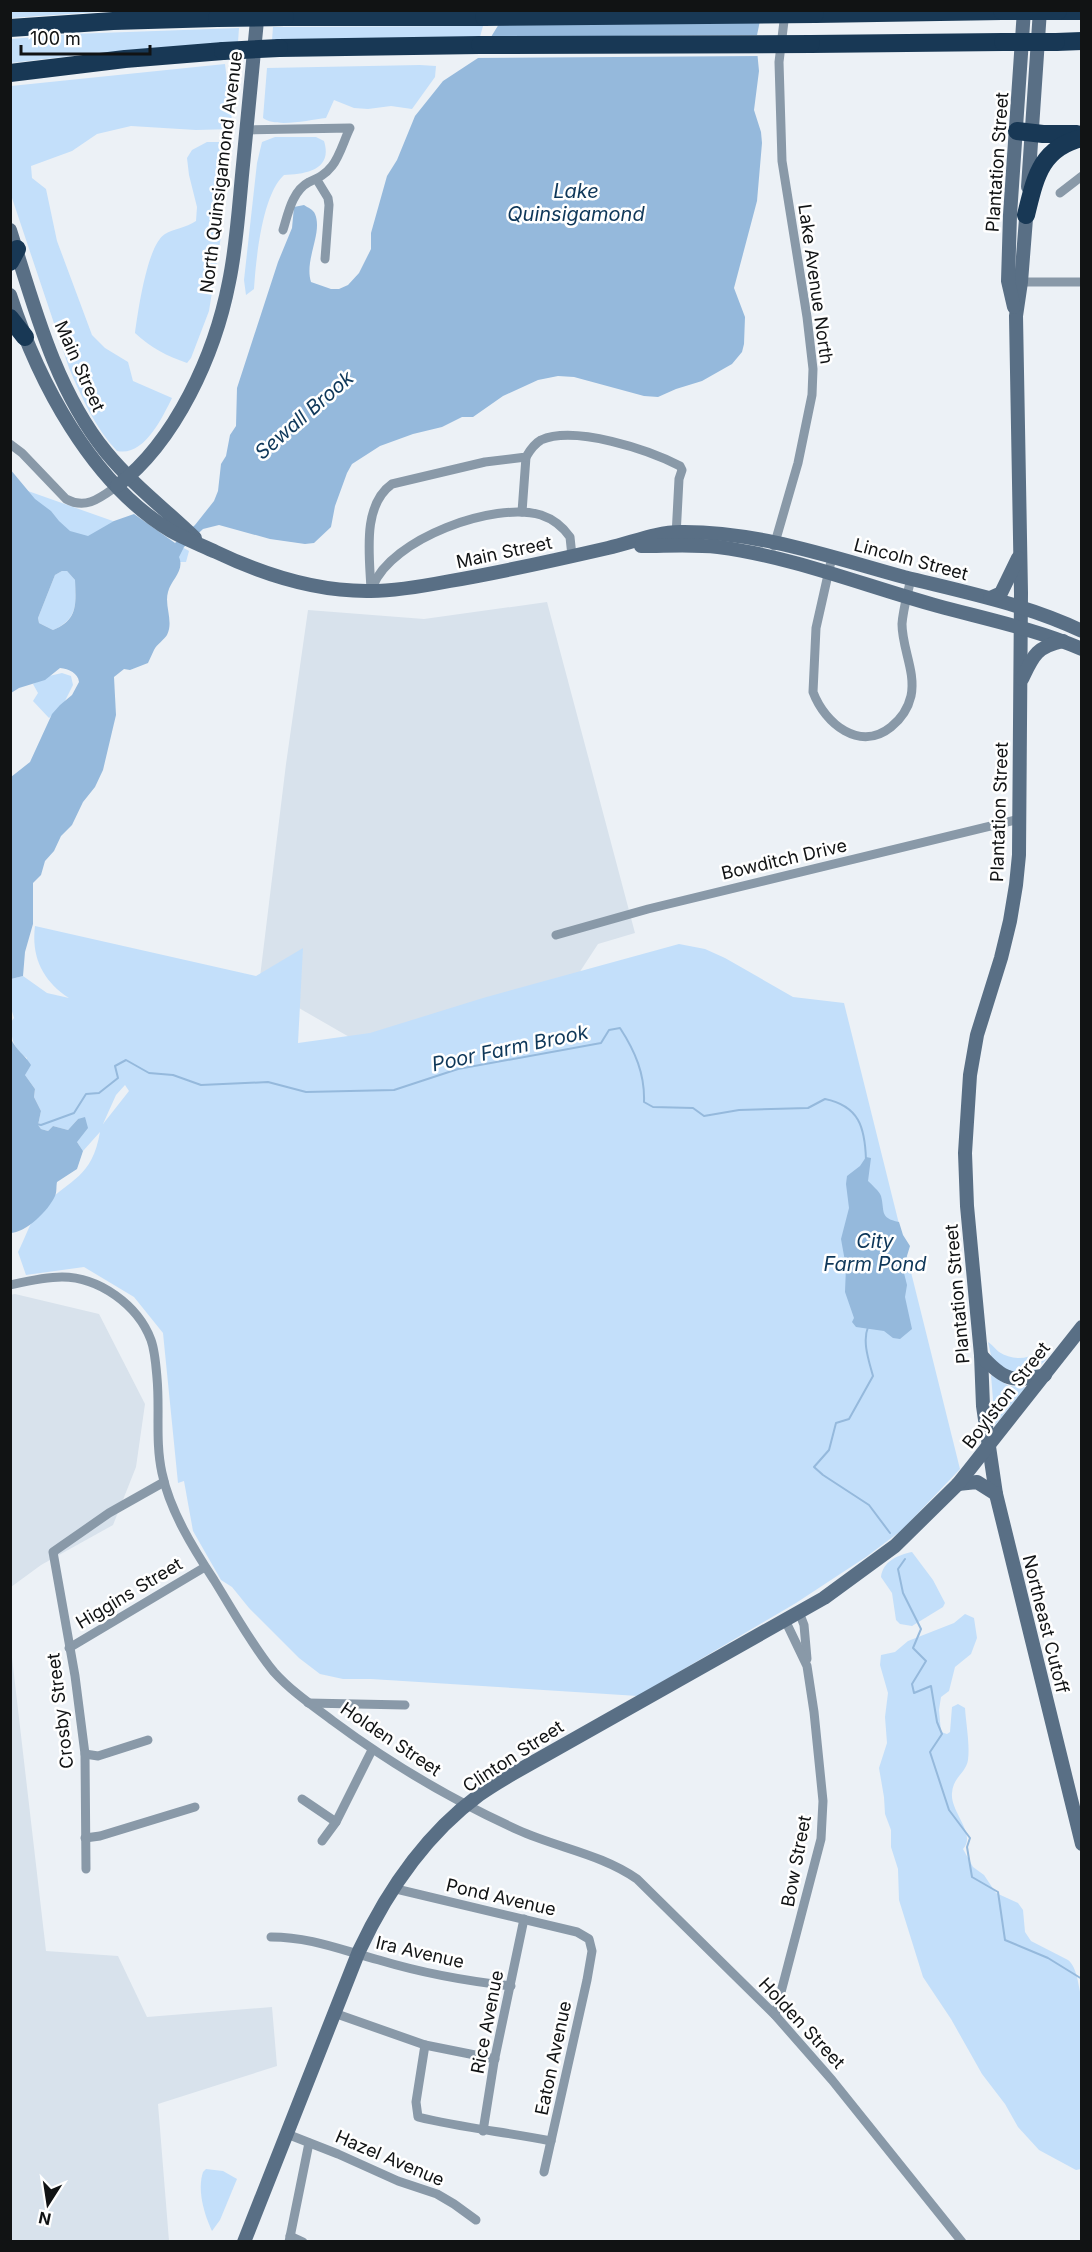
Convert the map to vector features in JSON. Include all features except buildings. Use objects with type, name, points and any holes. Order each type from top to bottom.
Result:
[{"type":"highway","points":[[178,10],[217,18]]},
{"type":"highway","points":[[10,28],[113,21],[217,18],[1082,11]]},
{"type":"highway","points":[[10,73],[125,59],[279,48],[1082,41]]},
{"type":"highway","points":[[1025,131],[1082,136]]},
{"type":"highway","points":[[1026,215],[1043,163],[1055,149],[1082,136]]},
{"type":"highway","points":[[10,318],[25,337]]},
{"type":"main road","name":"North Quinsigamond Avenue","points":[[122,482],[155,447],[178,414],[212,344],[229,282],[258,10]]},
{"type":"main road","name":"Plantation Street","points":[[1015,281],[1026,215],[1024,10]]},
{"type":"main road","name":"Plantation Street","points":[[989,1447],[983,1406],[981,1355],[964,1153],[967,1100],[977,1035],[1001,958],[1017,885],[1020,819],[1020,553],[1015,281],[1010,215],[1025,131],[1040,10]]},
{"type":"main road","name":"Main Street","points":[[10,230],[15,263],[64,384],[122,482]]},
{"type":"main road","name":"Main Street","points":[[10,295],[37,366],[87,449],[122,482],[155,504],[177,529],[204,546],[252,568],[301,583],[343,590],[371,591],[452,581],[606,549],[676,539],[729,535]]},
{"type":"main road","name":"Lincoln Street","points":[[729,535],[775,543],[1020,606],[1082,631]]},
{"type":"main road","name":"Main Street","points":[[676,539],[732,550]]},
{"type":"main road","name":"Lincoln Street","points":[[732,550],[829,572],[907,597],[1020,627],[1082,649]]},
{"type":"main road","points":[[990,598],[1001,593],[1006,586],[1020,553]]},
{"type":"main road","points":[[1020,684],[1035,654],[1048,645],[1063,641]]},
{"type":"main road","name":"Boylston Street","points":[[958,1484],[1082,1327]]},
{"type":"main road","points":[[981,1355],[999,1374],[1011,1379],[1027,1379],[1045,1375]]},
{"type":"main road","name":"Northeast Cutoff","points":[[989,1447],[996,1494],[1082,1844]]},
{"type":"main road","points":[[958,1484],[977,1482],[996,1494]]},
{"type":"main road","name":"Clinton Street","points":[[244,2241],[357,1954],[392,1888],[436,1834],[478,1796],[552,1750],[824,1598],[895,1546],[958,1484]]},
{"type":"street","name":"Lake Avenue North","points":[[771,557],[805,431],[812,395],[813,369],[810,335],[782,161],[779,62],[786,10]]},
{"type":"street","points":[[247,130],[350,128],[333,165],[317,180],[308,183],[297,193],[290,205],[283,230]]},
{"type":"street","points":[[1060,193],[1082,176]]},
{"type":"street","points":[[317,180],[328,198],[329,205],[325,259]]},
{"type":"street","points":[[1015,281],[1082,282]]},
{"type":"street","points":[[522,512],[526,457],[533,446],[540,441],[566,435],[618,444],[666,459],[680,466],[676,539]]},
{"type":"street","points":[[10,444],[22,453],[66,499],[74,503],[90,503],[122,482]]},
{"type":"street","points":[[371,591],[371,526],[373,513],[383,490],[392,484],[463,466],[526,457]]},
{"type":"street","name":"Main Street","points":[[371,591],[377,575],[383,568],[434,533],[489,514],[522,512],[541,515],[559,525],[570,537],[572,556]]},
{"type":"street","points":[[832,557],[816,628],[813,693],[829,720],[837,727],[858,736],[880,734],[889,729],[903,715],[908,706],[912,686],[902,623],[911,578]]},
{"type":"street","name":"Bowditch Drive","points":[[556,935],[655,907],[1020,819]]},
{"type":"street","name":"Holden Street","points":[[10,1285],[63,1276],[89,1280],[110,1291],[139,1319],[151,1340],[155,1359],[158,1447],[164,1482],[177,1515],[205,1567],[274,1672],[308,1702],[417,1779],[529,1835],[619,1866],[637,1879],[775,2015],[832,2080],[962,2241]]},
{"type":"street","name":"Crosby Street","points":[[86,1869],[85,1754],[75,1676],[53,1552],[109,1513],[164,1482]]},
{"type":"street","name":"Higgins Street","points":[[69,1648],[205,1567]]},
{"type":"street","name":"Bow Street","points":[[775,2015],[821,1839],[823,1801],[804,1625],[799,1612]]},
{"type":"street","name":"Bow Street","points":[[785,1620],[802,1654],[808,1674]]},
{"type":"street","points":[[308,1702],[405,1705]]},
{"type":"street","points":[[85,1754],[98,1756],[147,1740]]},
{"type":"street","points":[[322,1841],[336,1822],[372,1749]]},
{"type":"street","points":[[302,1799],[336,1822]]},
{"type":"street","points":[[85,1838],[195,1807]]},
{"type":"street","name":"Pond Avenue","points":[[392,1888],[583,1934],[589,1939],[592,1951]]},
{"type":"street","name":"Rice Avenue","points":[[483,2131],[495,2059],[524,1919]]},
{"type":"street","name":"Ira Avenue","points":[[271,1937],[313,1940],[447,1977],[511,1986]]},
{"type":"street","name":"Eaton Avenue","points":[[544,2172],[592,1951]]},
{"type":"street","points":[[334,2013],[425,2045],[495,2059]]},
{"type":"street","points":[[425,2045],[416,2102],[418,2117],[483,2131],[499,2131],[551,2141]]},
{"type":"street","name":"Hazel Avenue","points":[[287,2134],[398,2181],[437,2194],[476,2220]]},
{"type":"street","points":[[303,2241],[290,2238],[309,2143]]},
{"type":"shaded area","points":[[11,10],[113,10],[113,11],[11,18]]},
{"type":"shaded area","points":[[483,26],[480,37],[272,40],[273,27]]},
{"type":"shaded area","points":[[239,28],[238,42],[88,54],[11,63],[11,39],[72,34]]},
{"type":"shaded area","points":[[225,64],[233,129],[196,130],[131,126],[97,134],[72,151],[31,166],[32,178],[46,189],[57,241],[92,335],[105,348],[128,362],[133,381],[172,398],[157,425],[144,442],[127,451],[117,451],[95,422],[69,368],[11,195],[11,86]]},
{"type":"shaded area","points":[[436,66],[435,77],[412,109],[391,106],[354,108],[334,100],[326,118],[284,123],[263,118],[267,68]]},
{"type":"shaded area","points":[[275,137],[316,137],[324,141],[325,158],[316,168],[284,175],[276,184],[265,212],[256,261],[254,289],[246,295],[244,280],[257,163],[262,142]]},
{"type":"shaded area","points":[[207,142],[222,142],[230,151],[222,230],[209,311],[187,363],[160,351],[135,333],[144,280],[153,251],[165,234],[196,221],[197,207],[187,158],[192,150]]},
{"type":"shaded area","points":[[11,485],[175,543],[189,551],[186,562],[168,562],[73,539]]},
{"type":"shaded area","points":[[67,571],[75,580],[74,610],[67,621],[53,630],[39,623],[38,618],[55,575]]},
{"type":"shaded area","points":[[547,602],[635,933],[598,944],[566,993],[351,1038],[259,985],[286,764],[308,610],[424,619]]},
{"type":"shaded area","points":[[62,673],[71,676],[73,685],[63,705],[49,718],[33,701],[38,693],[33,684],[49,676]]},
{"type":"shaded area","points":[[35,926],[256,976],[303,948],[298,1043],[370,1033],[483,998],[679,944],[705,949],[725,958],[793,997],[844,1003],[960,1469],[902,1530],[866,1557],[796,1603],[638,1696],[343,1679],[320,1674],[299,1658],[249,1608],[232,1587],[221,1580],[193,1531],[184,1481],[178,1483],[163,1333],[134,1297],[84,1267],[26,1275],[18,1252],[31,1223],[52,1197],[86,1168],[92,1159],[100,1132],[83,1151],[77,1142],[78,1119],[68,1130],[53,1126],[48,1131],[41,1129],[38,1125],[41,1111],[34,1097],[35,1089],[25,1075],[27,1058],[16,1047],[12,1038],[11,1022],[14,1018],[11,1008],[11,979],[23,976],[47,993],[69,998],[46,976],[37,958]],"holes":[[[125,1085],[129,1091],[103,1124],[116,1095]]]},
{"type":"shaded area","points":[[15,1294],[99,1314],[145,1404],[136,1467],[113,1525],[41,1565],[11,1587],[10,1295]]},
{"type":"shaded area","points":[[988,1342],[999,1352],[1014,1358],[1024,1358],[1038,1352],[1047,1359],[1032,1373],[1013,1375],[992,1360]]},
{"type":"shaded area","points":[[991,1375],[1009,1386],[1026,1387],[995,1425]]},
{"type":"shaded area","points":[[912,1552],[933,1580],[945,1603],[943,1607],[912,1626],[900,1624],[896,1620],[892,1593],[881,1577],[888,1563]]},
{"type":"shaded area","points":[[965,1614],[974,1618],[977,1638],[971,1654],[955,1667],[949,1691],[941,1697],[939,1710],[941,1732],[947,1734],[950,1732],[952,1707],[958,1704],[965,1708],[968,1760],[953,1788],[952,1800],[967,1837],[963,1849],[973,1867],[984,1875],[996,1893],[1018,1903],[1023,1910],[1025,1932],[1031,1941],[1068,1960],[1076,1973],[1082,1999],[1081,2169],[1076,2170],[1039,2150],[1018,2127],[1005,2104],[982,2074],[951,2019],[923,1977],[899,1900],[898,1869],[891,1847],[891,1830],[885,1814],[879,1768],[887,1743],[885,1717],[888,1693],[880,1665],[881,1655],[895,1652],[908,1641],[954,1623]]},
{"type":"shaded area","points":[[11,1649],[46,1951],[118,1956],[147,2017],[272,2007],[277,2066],[158,2104],[169,2241],[11,2241]]},
{"type":"shaded area","points":[[206,2169],[223,2171],[237,2179],[220,2220],[212,2231],[201,2194],[201,2179]]},
{"type":"water","name":"Lake Quinsigamond","points":[[507,11],[762,11],[756,40],[759,71],[754,110],[762,143],[757,201],[734,288],[745,317],[742,352],[732,364],[702,381],[658,397],[644,396],[574,377],[558,376],[538,380],[503,396],[473,417],[462,417],[442,427],[413,434],[380,446],[352,464],[335,506],[331,527],[314,543],[305,544],[270,539],[219,525],[203,529],[184,547],[179,557],[179,571],[167,597],[170,624],[167,635],[155,648],[148,663],[130,670],[124,669],[114,677],[116,715],[103,770],[72,825],[61,836],[54,851],[45,861],[41,875],[33,883],[33,924],[25,952],[23,976],[11,979],[11,777],[30,762],[52,714],[72,695],[79,682],[77,676],[72,672],[60,668],[45,680],[19,688],[11,693],[10,469],[35,499],[51,511],[70,531],[88,536],[114,521],[134,514],[175,543],[195,525],[214,501],[218,491],[221,464],[226,456],[230,435],[236,426],[237,388],[278,262],[292,228],[294,207],[304,205],[313,211],[317,221],[309,274],[311,282],[331,289],[339,289],[348,285],[359,273],[371,249],[371,233],[387,176],[397,160],[415,116],[443,81],[478,58]],"holes":[[[67,571],[75,580],[74,610],[67,621],[53,630],[39,623],[38,618],[55,575]]]},
{"type":"water","points":[[11,1039],[31,1065],[25,1075],[35,1089],[34,1097],[41,1111],[38,1125],[41,1129],[48,1131],[53,1126],[68,1130],[78,1119],[85,1117],[88,1128],[77,1142],[83,1151],[77,1169],[57,1182],[56,1194],[52,1202],[36,1220],[23,1229],[10,1233]]},
{"type":"water","name":"City Farm Pond","points":[[866,1157],[871,1158],[868,1181],[881,1196],[886,1216],[899,1222],[910,1246],[903,1269],[907,1285],[905,1297],[912,1329],[900,1339],[893,1338],[884,1331],[856,1327],[852,1322],[854,1318],[845,1292],[846,1267],[841,1239],[849,1208],[847,1176],[860,1166]]},
{"type":"pier","points":[[760,35],[761,56],[472,58],[488,37]]},
{"type":"waterway","name":"Poor Farm Brook","points":[[36,1124],[41,1125],[74,1113],[86,1094],[99,1093],[118,1078],[115,1066],[126,1060],[149,1073],[173,1075],[201,1085],[268,1082],[306,1092],[394,1090],[458,1069],[601,1043],[609,1030],[620,1028],[638,1063],[643,1082],[644,1102],[653,1107],[693,1108],[704,1116],[739,1110],[808,1108],[825,1099],[846,1107],[858,1120],[862,1128],[866,1160]]},
{"type":"waterway","name":"Poor Farm Brook","points":[[868,1327],[866,1345],[873,1376],[849,1419],[836,1423],[829,1450],[814,1467],[869,1505],[890,1533]]},
{"type":"waterway","name":"Poor Farm Brook","points":[[905,1559],[898,1569],[903,1593],[921,1629],[913,1648],[926,1661],[912,1684],[914,1693],[931,1686],[937,1722],[942,1734],[930,1752],[949,1810],[970,1838],[967,1847],[972,1877],[998,1892],[1005,1940],[1048,1958],[1082,1979]]},
{"type":"water label","name":"Sewall Brook","points":[[304,415]]}]
